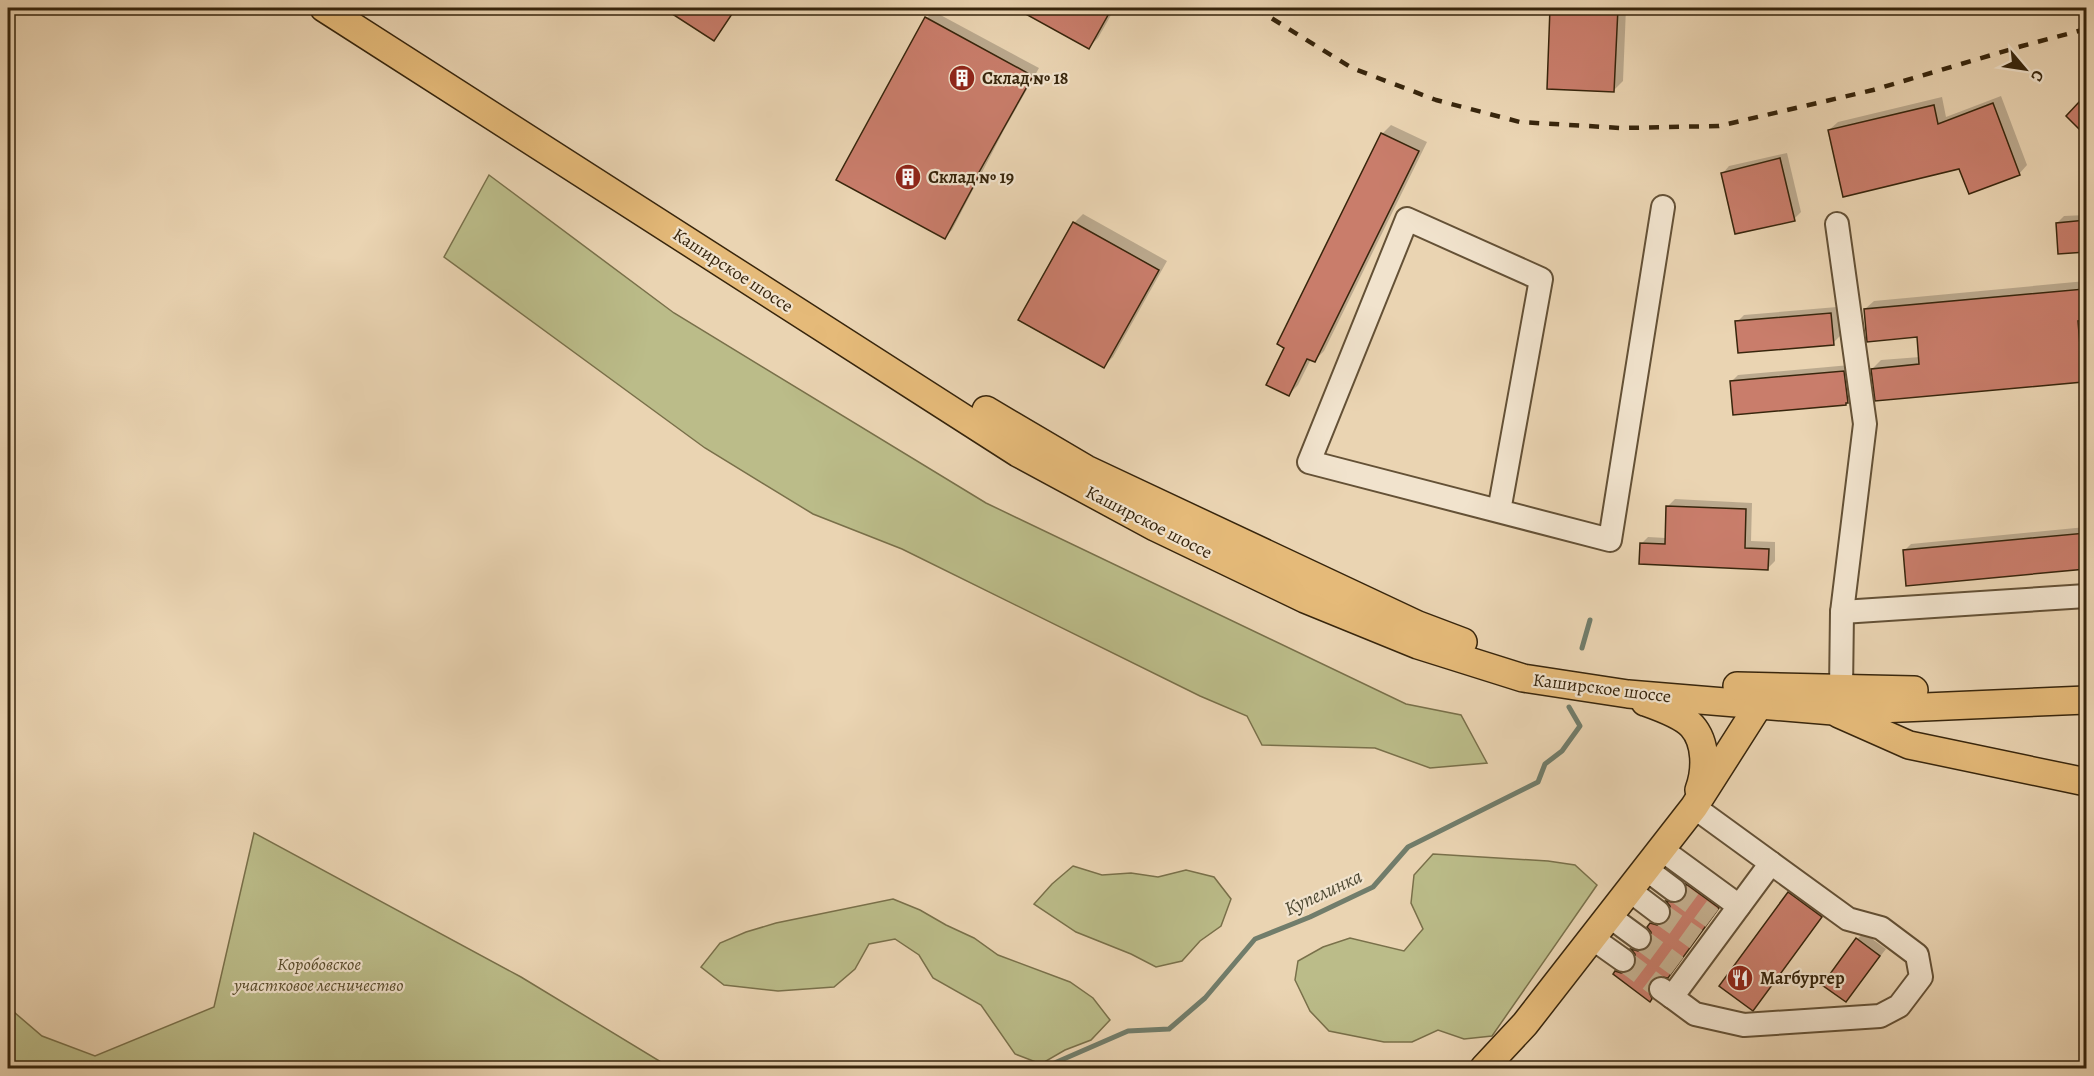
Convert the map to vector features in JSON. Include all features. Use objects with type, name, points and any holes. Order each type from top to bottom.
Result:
[{"type":"main road","name":"Каширское шоссе","points":[[324,8],[1018,453],[1155,527],[1305,599],[1454,658],[1523,678],[1628,694],[1759,705],[1934,690],[2086,682]]},
{"type":"main road","name":"Каширское шоссе","points":[[358,8],[1015,428],[1086,469],[1418,625],[1470,645],[1516,658],[1658,683],[1837,700],[2086,700]]},
{"type":"main road","points":[[1628,694],[1668,711],[1692,726],[1700,741],[1705,760],[1702,781],[1694,807]]},
{"type":"main road","points":[[1837,700],[1909,745],[2086,782]]},
{"type":"main road","points":[[1484,1068],[1525,1024],[1694,807],[1759,705]]},
{"type":"main road","points":[[1513,1068],[1514,1050],[1525,1024]]},
{"type":"lane","points":[[1499,511],[1541,279],[1407,219],[1309,462],[1610,540],[1663,207]]},
{"type":"lane","points":[[1837,224],[1865,424],[1842,612],[1837,700]]},
{"type":"lane","points":[[1842,612],[2086,596]]},
{"type":"lane","points":[[1694,807],[1771,863],[1848,919],[1881,928],[1917,955],[1921,977],[1899,1006],[1880,1016],[1744,1025],[1695,1014],[1666,993],[1718,922],[1739,906],[1771,863]]},
{"type":"lane","points":[[1653,859],[1674,890]]},
{"type":"lane","points":[[1653,859],[1739,906]]},
{"type":"lane","points":[[1629,890],[1658,912]]},
{"type":"lane","points":[[1609,916],[1639,938]]},
{"type":"lane","points":[[1592,938],[1623,960]]},
{"type":"green space","points":[[489,175],[674,313],[986,503],[1406,704],[1461,715],[1487,763],[1430,768],[1375,748],[1262,745],[1247,716],[1200,696],[902,549],[813,514],[705,448],[444,257]]},
{"type":"green space","name":"Коробовское участковое лесничество","points":[[254,833],[521,977],[671,1068],[8,1068],[8,1007],[42,1036],[95,1056],[214,1007]]},
{"type":"green space","points":[[1433,854],[1548,861],[1575,865],[1597,885],[1492,1036],[1464,1039],[1438,1030],[1412,1042],[1384,1042],[1329,1031],[1310,1011],[1295,980],[1298,961],[1323,947],[1350,938],[1404,951],[1423,929],[1411,903],[1414,875]]},
{"type":"green space","points":[[1073,866],[1102,875],[1131,873],[1158,877],[1186,870],[1214,877],[1231,899],[1221,926],[1200,941],[1182,961],[1156,967],[1131,954],[1076,932],[1034,904]]},
{"type":"green space","points":[[893,899],[920,910],[974,938],[998,955],[1070,982],[1093,998],[1110,1020],[1091,1040],[1065,1050],[1041,1064],[1015,1054],[981,1005],[933,978],[919,955],[895,939],[869,944],[855,969],[834,987],[778,991],[724,985],[701,967],[720,943],[746,932],[776,923]]},
{"type":"building","points":[[663,8],[736,8],[714,41]]},
{"type":"building","points":[[1015,8],[1112,8],[1089,49]]},
{"type":"building","points":[[1550,8],[1618,8],[1614,92],[1547,89]]},
{"type":"building","points":[[925,17],[1033,76],[978,174],[980,174],[945,239],[836,180]]},
{"type":"building","points":[[2079,102],[2086,109],[2086,136],[2066,116]]},
{"type":"building","points":[[1993,103],[2020,175],[1969,194],[1959,169],[1843,197],[1828,130],[1934,105],[1938,124]]},
{"type":"building","points":[[1381,133],[1419,151],[1315,362],[1307,359],[1289,396],[1266,385],[1284,348],[1277,344]]},
{"type":"building","points":[[1780,158],[1795,221],[1735,234],[1721,173]]},
{"type":"building","points":[[2086,220],[2086,252],[2058,254],[2056,223]]},
{"type":"building","points":[[1073,222],[1159,270],[1104,368],[1018,320]]},
{"type":"building","points":[[2084,289],[2086,320],[2078,321],[2083,382],[1875,401],[1871,369],[1919,364],[1917,337],[1867,342],[1864,309]]},
{"type":"building","points":[[1831,313],[1834,345],[1738,353],[1735,321]]},
{"type":"building","points":[[1844,371],[1848,403],[1846,405],[1733,415],[1730,381]]},
{"type":"building","points":[[1666,506],[1746,509],[1745,548],[1769,549],[1768,570],[1639,564],[1640,543],[1665,544]]},
{"type":"building","points":[[2086,533],[2086,569],[1906,586],[1903,550]]},
{"type":"building","points":[[1686,884],[1719,908],[1668,978],[1656,976],[1650,981],[1648,988],[1652,999],[1650,1002],[1613,974],[1615,971],[1628,972],[1634,968],[1635,954],[1631,949],[1645,950],[1649,946],[1652,939],[1647,927],[1650,923],[1663,925],[1668,921],[1671,913],[1666,901],[1679,903],[1684,899],[1687,891]]},
{"type":"building","points":[[1788,892],[1822,917],[1753,1011],[1719,986]]},
{"type":"building","points":[[1856,938],[1880,956],[1846,1002],[1822,985]]},
{"type":"waterway","name":"Купелинка","points":[[1582,648],[1590,620]]},
{"type":"waterway","name":"Купелинка","points":[[1043,1068],[1128,1031],[1169,1029],[1205,998],[1255,939],[1310,917],[1373,887],[1408,847],[1538,782],[1545,764],[1562,751],[1580,726],[1569,707]]},
{"type":"tunnel","points":[[1674,890],[1712,918]]},
{"type":"tunnel","points":[[1658,912],[1696,939]]},
{"type":"tunnel","points":[[1639,938],[1677,966]]},
{"type":"tunnel","points":[[1623,960],[1660,988]]},
{"type":"railway","points":[[1255,8],[1352,68],[1436,100],[1520,122],[1621,128],[1719,126],[1873,90],[2086,29]]},
{"type":"place","name":"Склад № 18","points":[[962,78]]},
{"type":"place","name":"Склад № 19","points":[[908,177]]},
{"type":"place","name":"Магбургер","points":[[1740,978]]}]
